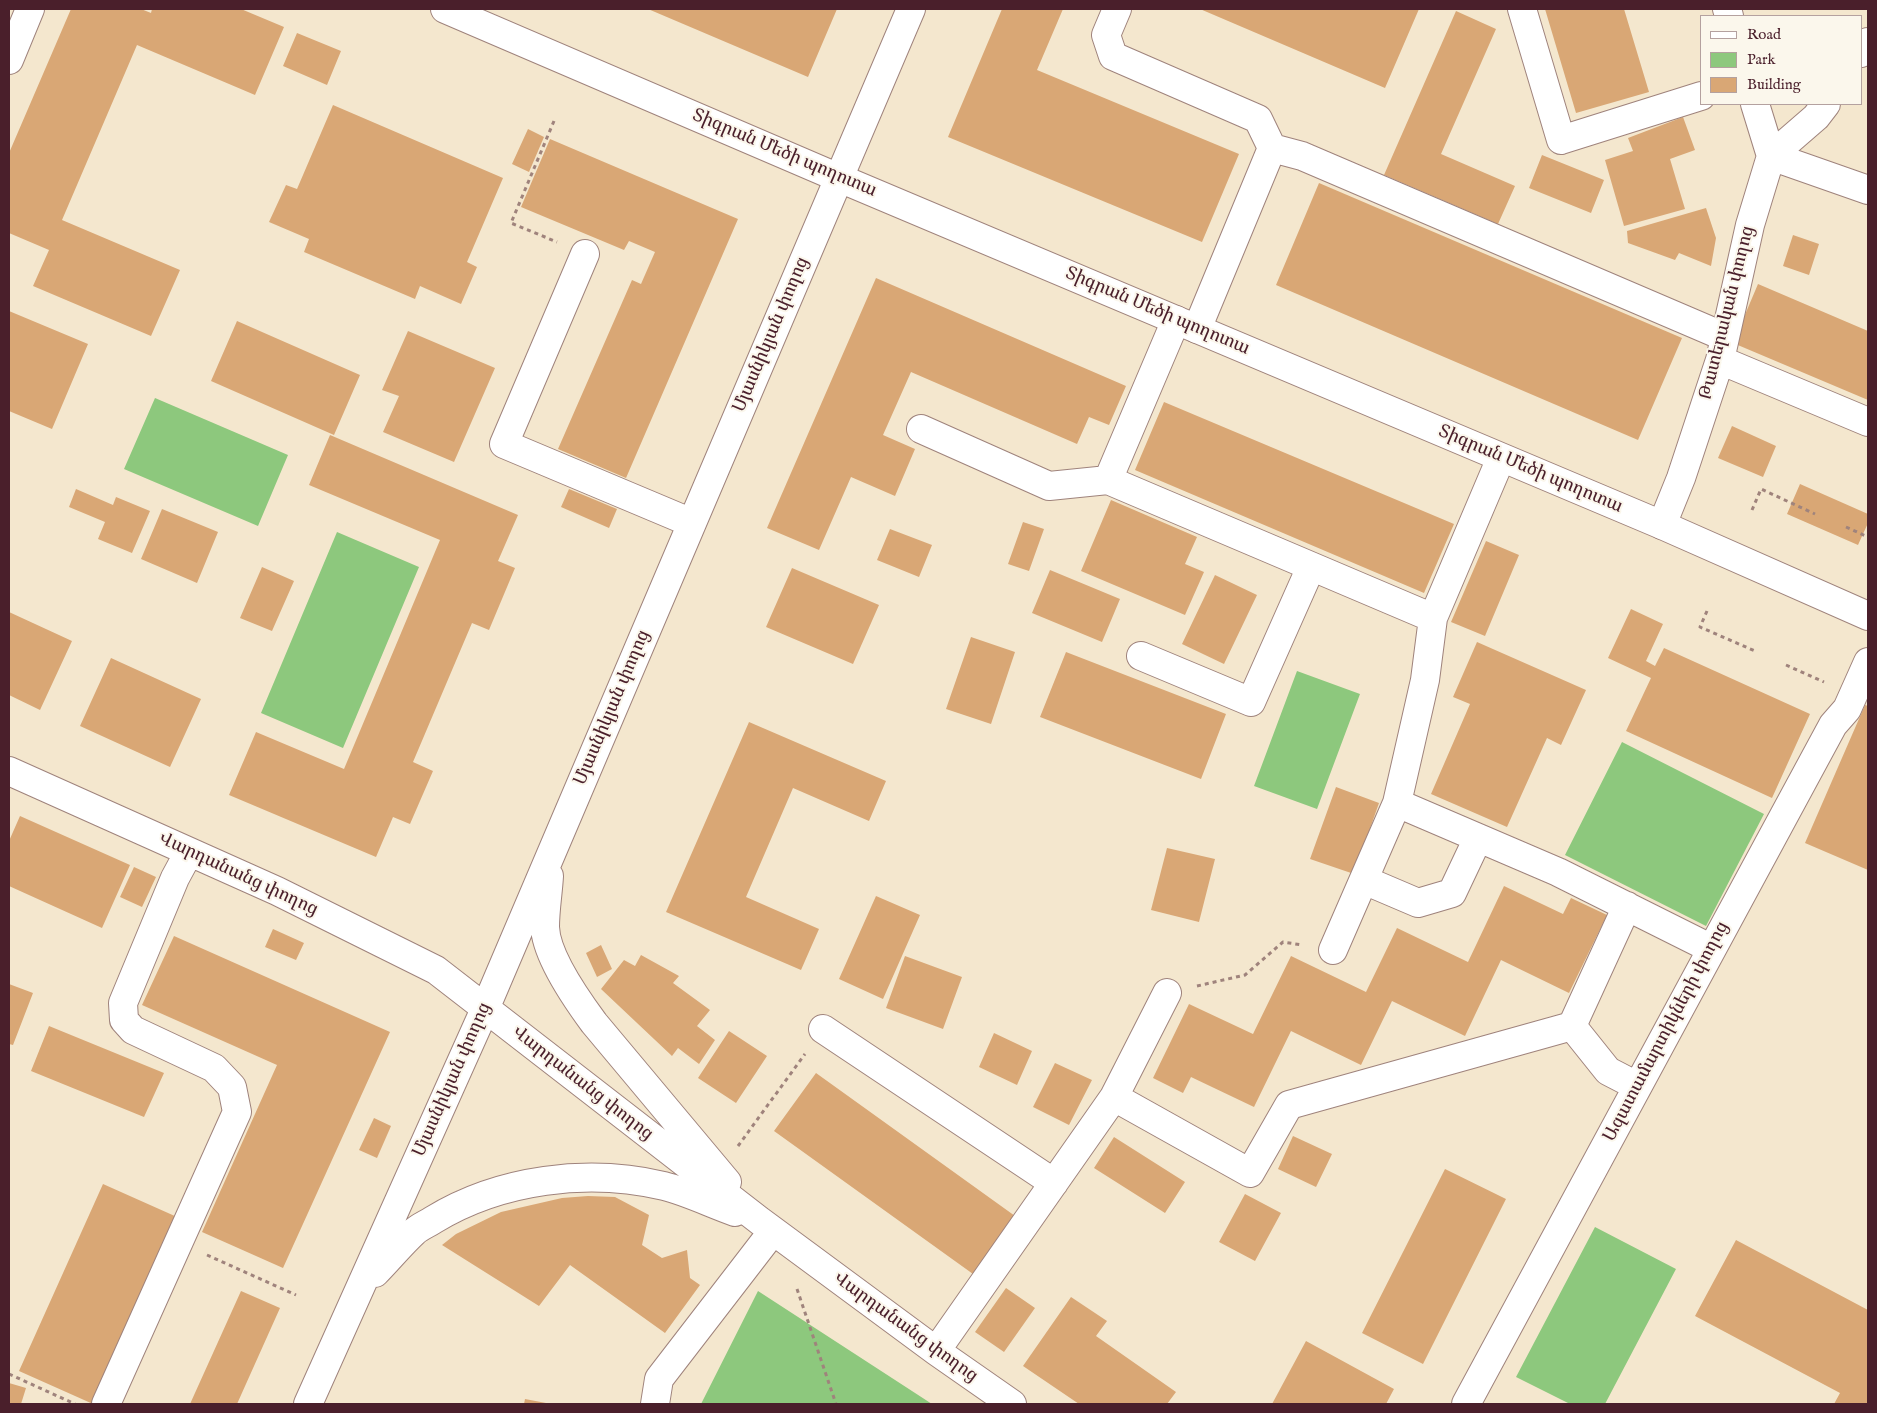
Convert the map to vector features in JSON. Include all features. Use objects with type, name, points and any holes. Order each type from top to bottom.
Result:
[{"type":"street","points":[[9,60],[30,9]]},
{"type":"street","name":"Տիգրան Մեծի պողոտա","points":[[445,9],[839,178],[1662,525],[1868,616]]},
{"type":"street","name":"Մյասնիկյան փողոց","points":[[308,1404],[485,1009],[911,9]]},
{"type":"street","points":[[1117,9],[1106,35],[1113,56],[1258,119],[1272,148],[1302,156],[1722,348],[1868,422]]},
{"type":"street","points":[[1522,9],[1561,140],[1700,96]]},
{"type":"street","points":[[1755,105],[1771,156]]},
{"type":"street","points":[[1771,156],[1816,117],[1825,105]]},
{"type":"street","points":[[1108,480],[1187,325],[1272,148]]},
{"type":"street","points":[[1771,156],[1868,190]]},
{"type":"street","name":"Թատերական փողոց","points":[[1662,525],[1681,478],[1722,348],[1750,225],[1771,156]]},
{"type":"street","points":[[585,254],[504,444],[692,523]]},
{"type":"street","points":[[921,429],[1049,486],[1108,480],[1432,618]]},
{"type":"street","points":[[1333,950],[1397,803],[1425,680],[1432,618],[1501,458]]},
{"type":"street","points":[[1141,656],[1250,702],[1311,567]]},
{"type":"street","name":"Ազատամարտիկների փողոց","points":[[1466,1404],[1833,726],[1847,709],[1868,662]]},
{"type":"street","name":"Վարդանանց փողոց","points":[[9,772],[277,891],[436,970],[766,1226],[936,1351],[1012,1404]]},
{"type":"street","points":[[1397,803],[1558,872],[1712,949]]},
{"type":"street","points":[[1364,880],[1418,903],[1452,893],[1478,838]]},
{"type":"street","points":[[106,1404],[236,1112],[232,1087],[214,1068],[133,1030],[124,1020],[123,1002],[175,878],[189,852]]},
{"type":"street","points":[[551,852],[545,928],[552,955],[577,1000],[594,1023],[766,1226]]},
{"type":"street","points":[[1114,1097],[1250,1173],[1289,1105],[1572,1026],[1627,906]]},
{"type":"street","points":[[936,1351],[1114,1097],[1167,993]]},
{"type":"street","points":[[1572,1026],[1608,1071],[1637,1086]]},
{"type":"street","points":[[823,1029],[1054,1183]]},
{"type":"street","points":[[360,1289],[415,1231],[452,1209],[493,1193],[533,1182],[610,1179],[665,1186],[766,1226]]},
{"type":"street","points":[[655,1404],[659,1379],[766,1226]]},
{"type":"path","points":[[554,121],[511,223],[585,254]]},
{"type":"path","points":[[1752,510],[1762,489],[1815,514]]},
{"type":"path","points":[[1846,527],[1868,537]]},
{"type":"path","points":[[1707,611],[1700,627],[1755,651]]},
{"type":"path","points":[[1786,665],[1826,682]]},
{"type":"path","points":[[1167,993],[1245,975],[1283,942],[1333,950]]},
{"type":"path","points":[[736,1149],[823,1029]]},
{"type":"path","points":[[179,1242],[296,1295]]},
{"type":"path","points":[[796,1284],[836,1404]]},
{"type":"path","points":[[9,1374],[76,1404]]},
{"type":"green space","points":[[155,398],[288,455],[258,526],[124,469]]},
{"type":"green space","points":[[337,532],[419,567],[343,748],[261,713]]},
{"type":"green space","points":[[1297,671],[1360,694],[1317,809],[1254,786]]},
{"type":"green space","points":[[1622,742],[1764,814],[1706,926],[1565,855]]},
{"type":"green space","points":[[1595,1227],[1676,1269],[1605,1404],[1570,1404],[1516,1377]]},
{"type":"green space","points":[[758,1291],[932,1404],[701,1404]]},
{"type":"building","points":[[71,9],[141,9],[151,13],[152,9],[241,9],[284,27],[255,95],[137,45],[62,220],[180,270],[151,336],[33,286],[49,250],[9,233],[9,153]]},
{"type":"building","points":[[648,9],[837,9],[808,77]]},
{"type":"building","points":[[1002,9],[1063,9],[1037,70],[1239,154],[1202,242],[948,137]]},
{"type":"building","points":[[1200,9],[1419,9],[1385,88]]},
{"type":"building","points":[[1545,9],[1624,9],[1649,92],[1576,113]]},
{"type":"building","points":[[1456,11],[1496,29],[1441,154],[1515,186],[1498,224],[1384,175]]},
{"type":"building","points":[[297,33],[341,51],[327,85],[283,66]]},
{"type":"building","points":[[333,105],[503,178],[467,262],[477,267],[461,304],[420,286],[415,299],[304,252],[309,239],[269,222],[286,185],[297,189]]},
{"type":"building","points":[[1683,117],[1695,150],[1670,159],[1685,209],[1624,226],[1605,160],[1633,151],[1628,138]]},
{"type":"building","points":[[528,129],[544,137],[529,172],[512,164]]},
{"type":"building","points":[[550,139],[738,219],[626,478],[558,449],[632,280],[641,284],[655,252],[629,241],[624,250],[521,207]]},
{"type":"building","points":[[1542,155],[1604,180],[1591,213],[1529,188]]},
{"type":"building","points":[[1319,183],[1682,338],[1638,440],[1276,285]]},
{"type":"building","points":[[1706,208],[1716,238],[1711,266],[1679,253],[1675,260],[1628,243],[1627,231]]},
{"type":"building","points":[[1793,235],[1819,244],[1809,275],[1783,266]]},
{"type":"building","points":[[876,278],[1126,386],[1109,425],[1089,417],[1077,444],[911,372],[883,435],[915,449],[895,496],[851,477],[819,550],[767,528]]},
{"type":"building","points":[[1758,284],[1868,331],[1868,400],[1733,343]]},
{"type":"building","points":[[9,311],[88,344],[52,429],[9,411]]},
{"type":"building","points":[[237,321],[360,375],[334,435],[211,381]]},
{"type":"building","points":[[408,331],[495,368],[454,462],[383,432],[399,396],[382,390]]},
{"type":"building","points":[[1164,402],[1454,524],[1424,593],[1135,470]]},
{"type":"building","points":[[1732,426],[1776,446],[1763,477],[1718,458]]},
{"type":"building","points":[[330,435],[518,515],[498,561],[515,568],[489,630],[472,623],[413,762],[433,771],[410,824],[393,817],[376,857],[229,795],[256,732],[344,769],[440,540],[309,485]]},
{"type":"building","points":[[1800,484],[1868,514],[1868,523],[1858,545],[1787,514]]},
{"type":"building","points":[[76,489],[113,505],[116,497],[150,511],[132,553],[98,539],[105,522],[69,507]]},
{"type":"building","points":[[569,489],[617,509],[609,528],[561,507]]},
{"type":"building","points":[[1111,500],[1197,537],[1185,564],[1204,572],[1185,615],[1081,571]]},
{"type":"building","points":[[162,509],[218,532],[197,583],[141,559]]},
{"type":"building","points":[[1023,522],[1044,529],[1029,571],[1008,564]]},
{"type":"building","points":[[890,529],[932,545],[919,577],[877,560]]},
{"type":"building","points":[[1486,541],[1519,555],[1485,636],[1451,622]]},
{"type":"building","points":[[262,567],[294,581],[272,631],[240,618]]},
{"type":"building","points":[[792,568],[879,605],[853,664],[766,627]]},
{"type":"building","points":[[1050,570],[1120,599],[1102,642],[1032,613]]},
{"type":"building","points":[[1215,575],[1257,595],[1224,664],[1182,644]]},
{"type":"building","points":[[1631,609],[1663,624],[1646,661],[1655,666],[1664,648],[1810,714],[1772,798],[1626,731],[1651,678],[1608,658]]},
{"type":"building","points":[[9,612],[72,641],[40,710],[9,695]]},
{"type":"building","points":[[971,637],[1015,652],[991,724],[946,709]]},
{"type":"building","points":[[1477,642],[1586,690],[1561,745],[1547,738],[1507,827],[1431,794],[1470,704],[1453,697]]},
{"type":"building","points":[[1066,652],[1226,714],[1201,779],[1040,717]]},
{"type":"building","points":[[111,658],[201,699],[170,767],[80,726]]},
{"type":"building","points":[[1865,705],[1868,706],[1868,870],[1805,843]]},
{"type":"building","points":[[749,722],[886,781],[869,821],[793,788],[746,897],[819,929],[801,970],[666,912]]},
{"type":"building","points":[[1336,787],[1379,803],[1354,874],[1310,859]]},
{"type":"building","points":[[20,816],[130,865],[102,928],[9,886],[9,841]]},
{"type":"building","points":[[1167,848],[1215,859],[1199,922],[1151,910]]},
{"type":"building","points":[[134,867],[156,877],[142,907],[120,897]]},
{"type":"building","points":[[1504,886],[1563,914],[1571,898],[1607,915],[1569,993],[1501,960],[1465,1036],[1392,1001],[1361,1065],[1291,1031],[1254,1107],[1191,1077],[1183,1093],[1153,1078],[1189,1004],[1253,1034],[1291,956],[1366,992],[1397,928],[1468,962]]},
{"type":"building","points":[[876,896],[920,915],[883,999],[839,979]]},
{"type":"building","points":[[273,929],[304,943],[296,960],[265,947]]},
{"type":"building","points":[[174,936],[390,1032],[283,1268],[202,1232],[277,1065],[142,1005]]},
{"type":"building","points":[[601,945],[612,969],[597,977],[586,953]]},
{"type":"building","points":[[641,955],[679,976],[673,983],[710,1010],[697,1026],[715,1040],[699,1064],[678,1048],[672,1056],[601,989],[624,960],[635,966]]},
{"type":"building","points":[[905,956],[962,977],[943,1029],[886,1008]]},
{"type":"building","points":[[9,984],[33,993],[13,1045],[9,1044]]},
{"type":"building","points":[[49,1026],[164,1073],[144,1117],[31,1071]]},
{"type":"building","points":[[729,1031],[767,1056],[736,1103],[698,1078]]},
{"type":"building","points":[[994,1033],[1032,1051],[1017,1085],[979,1067]]},
{"type":"building","points":[[1055,1063],[1092,1080],[1069,1125],[1033,1107]]},
{"type":"building","points":[[816,1073],[1015,1216],[973,1274],[774,1131]]},
{"type":"building","points":[[374,1118],[391,1126],[377,1158],[359,1150]]},
{"type":"building","points":[[1293,1136],[1332,1154],[1316,1187],[1278,1169]]},
{"type":"building","points":[[1114,1137],[1185,1182],[1165,1213],[1094,1168]]},
{"type":"building","points":[[1445,1169],[1506,1199],[1423,1364],[1362,1333]]},
{"type":"building","points":[[103,1184],[177,1217],[93,1404],[19,1371]]},
{"type":"building","points":[[1245,1194],[1281,1213],[1255,1261],[1219,1242]]},
{"type":"building","points":[[588,1196],[615,1197],[649,1215],[642,1245],[662,1258],[687,1250],[690,1278],[700,1285],[665,1333],[570,1265],[539,1306],[442,1245],[456,1234],[501,1212],[562,1198]]},
{"type":"building","points":[[1736,1240],[1868,1310],[1868,1404],[1834,1404],[1840,1393],[1695,1316]]},
{"type":"building","points":[[1006,1288],[1035,1308],[1004,1352],[975,1332]]},
{"type":"building","points":[[241,1291],[280,1308],[237,1404],[190,1404]]},
{"type":"building","points":[[1071,1297],[1107,1321],[1096,1336],[1176,1392],[1167,1404],[1079,1404],[1023,1366]]},
{"type":"building","points":[[1306,1341],[1394,1389],[1386,1404],[1272,1404]]},
{"type":"building","points":[[9,1383],[26,1388],[21,1404],[9,1404]]},
{"type":"building","points":[[525,1399],[546,1403],[546,1404],[524,1404]]}]
